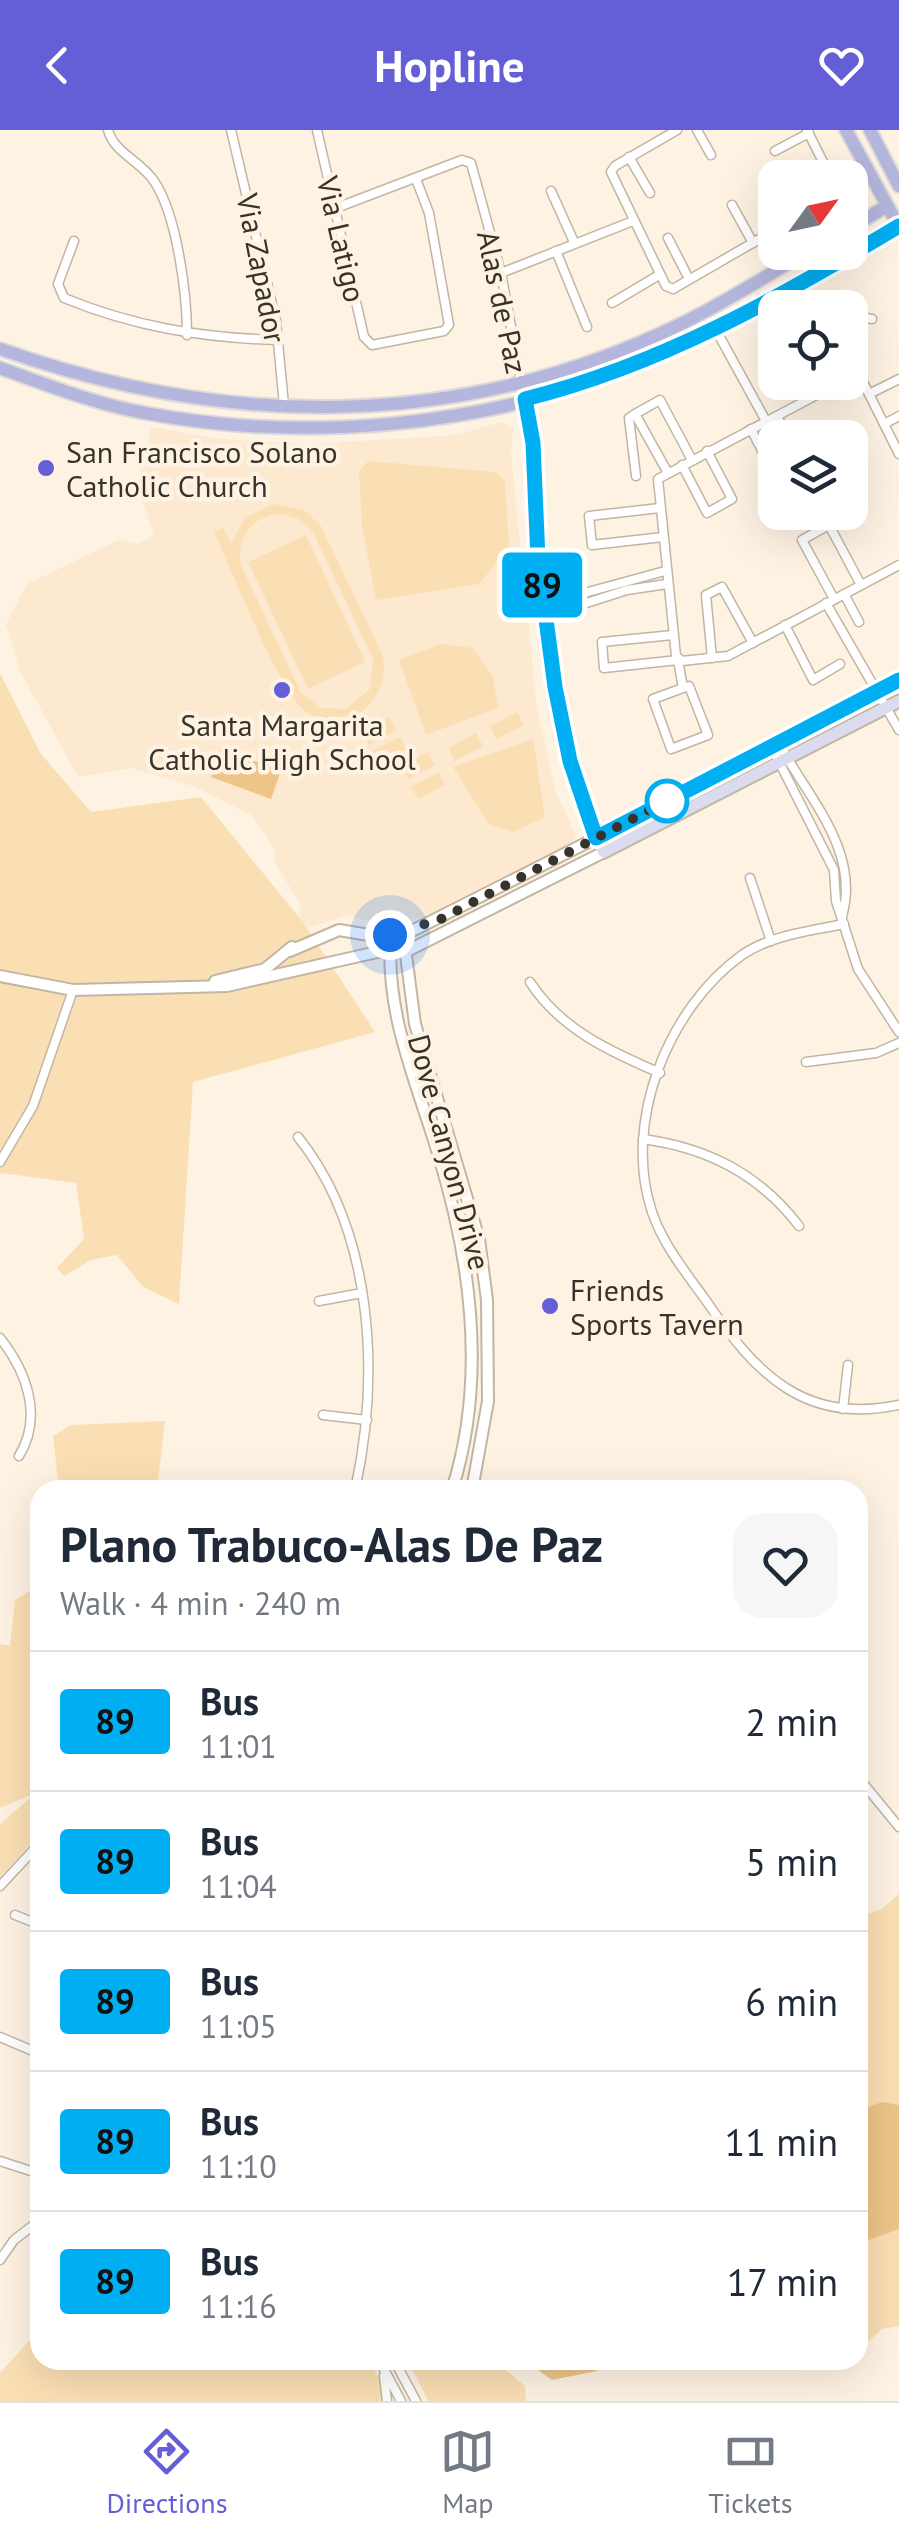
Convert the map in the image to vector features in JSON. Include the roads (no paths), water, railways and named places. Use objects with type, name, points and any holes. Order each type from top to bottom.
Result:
[{"type":"main road","points":[[0,368],[65,392],[144,413],[267,426],[396,424],[525,399],[630,369],[716,330],[899,227],[893,202],[846,130]]},
{"type":"main road","points":[[870,130],[899,186]]},
{"type":"main road","points":[[868,217],[893,202]]},
{"type":"main road","points":[[0,348],[56,369],[148,392],[272,409],[404,404],[520,381],[679,325],[775,270]]},
{"type":"main road","name":"Alas de Paz","points":[[520,381],[533,443],[545,610],[570,761],[604,852]]},
{"type":"main road","points":[[596,838],[899,680]]},
{"type":"main road","points":[[604,852],[899,700]]},
{"type":"street","points":[[108,130],[112,143],[156,183],[165,204],[187,304],[187,335]]},
{"type":"street","name":"Via Zapador","points":[[231,130],[278,340],[284,407]]},
{"type":"street","name":"Via Latigo","points":[[317,130],[364,337],[372,344],[447,328],[432,227],[416,179]]},
{"type":"street","points":[[677,130],[614,166],[611,177],[660,275],[673,289],[758,239]]},
{"type":"street","points":[[697,130],[712,155]]},
{"type":"street","points":[[775,151],[808,131],[822,160]]},
{"type":"street","points":[[629,157],[650,193]]},
{"type":"street","name":"Alas de Paz","points":[[416,179],[462,160],[471,163],[500,273],[520,381]]},
{"type":"street","points":[[336,208],[416,179]]},
{"type":"street","points":[[550,191],[574,242]]},
{"type":"street","points":[[732,205],[753,242]]},
{"type":"street","points":[[500,273],[633,221]]},
{"type":"street","points":[[668,238],[689,279]]},
{"type":"street","points":[[74,241],[58,284],[64,298],[111,317],[187,335],[278,340]]},
{"type":"street","points":[[556,251],[587,327]]},
{"type":"street","points":[[612,303],[660,275]]},
{"type":"street","points":[[868,318],[872,319]]},
{"type":"street","points":[[716,330],[765,420]]},
{"type":"street","points":[[899,380],[869,394],[899,454]]},
{"type":"street","points":[[636,476],[628,418],[660,400],[692,460]]},
{"type":"street","points":[[770,420],[801,400]]},
{"type":"street","points":[[635,414],[668,473]]},
{"type":"street","points":[[777,416],[779,420]]},
{"type":"street","points":[[884,424],[899,416]]},
{"type":"street","points":[[683,688],[673,635],[658,479],[758,426]]},
{"type":"street","points":[[751,429],[758,443]]},
{"type":"street","points":[[682,465],[707,513],[732,500],[707,451]]},
{"type":"street","points":[[660,508],[588,516],[592,545],[663,537]]},
{"type":"street","points":[[861,584],[829,525],[802,540],[874,692],[899,730]]},
{"type":"street","points":[[673,635],[602,642],[604,668],[728,656],[899,565]]},
{"type":"street","points":[[545,610],[666,572]]},
{"type":"street","points":[[545,610],[667,584]]},
{"type":"street","points":[[712,658],[706,595],[722,587],[753,643]]},
{"type":"street","points":[[844,594],[859,622]]},
{"type":"street","points":[[785,625],[813,680],[840,664]]},
{"type":"street","points":[[689,686],[708,735],[671,748],[652,699],[683,688],[689,686]]},
{"type":"street","points":[[776,746],[834,870],[858,970],[899,1032]]},
{"type":"street","points":[[784,761],[836,839],[844,866],[843,920]]},
{"type":"street","points":[[204,984],[265,970],[290,952],[330,933],[350,930],[397,934],[441,919],[596,838]]},
{"type":"street","points":[[824,844],[836,839]]},
{"type":"street","points":[[0,976],[73,990],[227,986],[406,951],[604,852]]},
{"type":"street","points":[[834,870],[844,866]]},
{"type":"street","points":[[750,878],[772,942]]},
{"type":"street","points":[[843,920],[772,942],[742,956],[684,1012],[660,1073],[643,1140],[645,1186],[658,1228],[734,1343],[757,1369],[813,1402],[843,1409],[899,1404]]},
{"type":"street","name":"Dove Canyon Drive","points":[[397,934],[406,951],[415,1024],[471,1210],[487,1300],[488,1401],[474,1480]]},
{"type":"street","name":"Dove Canyon Drive","points":[[397,934],[389,952],[398,1029],[452,1206],[470,1310],[468,1416],[454,1480]]},
{"type":"street","points":[[530,982],[550,1010],[594,1042],[660,1073]]},
{"type":"street","points":[[0,1162],[33,1106],[73,990]]},
{"type":"street","points":[[806,1062],[876,1053],[899,1043]]},
{"type":"street","points":[[298,1137],[314,1157],[333,1200],[362,1292],[369,1382],[357,1480]]},
{"type":"street","points":[[643,1140],[706,1153],[735,1167],[778,1199],[799,1226]]},
{"type":"street","points":[[319,1300],[362,1292]]},
{"type":"street","points":[[0,1338],[18,1364],[28,1397],[32,1426],[19,1456]]},
{"type":"street","points":[[843,1409],[848,1365]]},
{"type":"street","points":[[323,1415],[367,1420]]},
{"type":"street","points":[[868,1790],[899,1827]]},
{"type":"street","points":[[0,1886],[30,1854]]},
{"type":"street","points":[[15,1915],[30,1921]]},
{"type":"street","points":[[0,2037],[30,2050]]},
{"type":"street","points":[[0,2161],[30,2171]]},
{"type":"street","points":[[0,2260],[14,2240],[30,2228]]},
{"type":"street","points":[[399,2370],[416,2401]]},
{"type":"street","points":[[384,2371],[387,2401]]},
{"type":"street","points":[[384,2371],[401,2401]]},
{"type":"place","name":"San Francisco Solano Catholic Church","points":[[46,468]]},
{"type":"place","name":"Santa Margarita Catholic High School","points":[[282,690]]},
{"type":"place","name":"Friends Sports Tavern","points":[[550,1306]]}]
